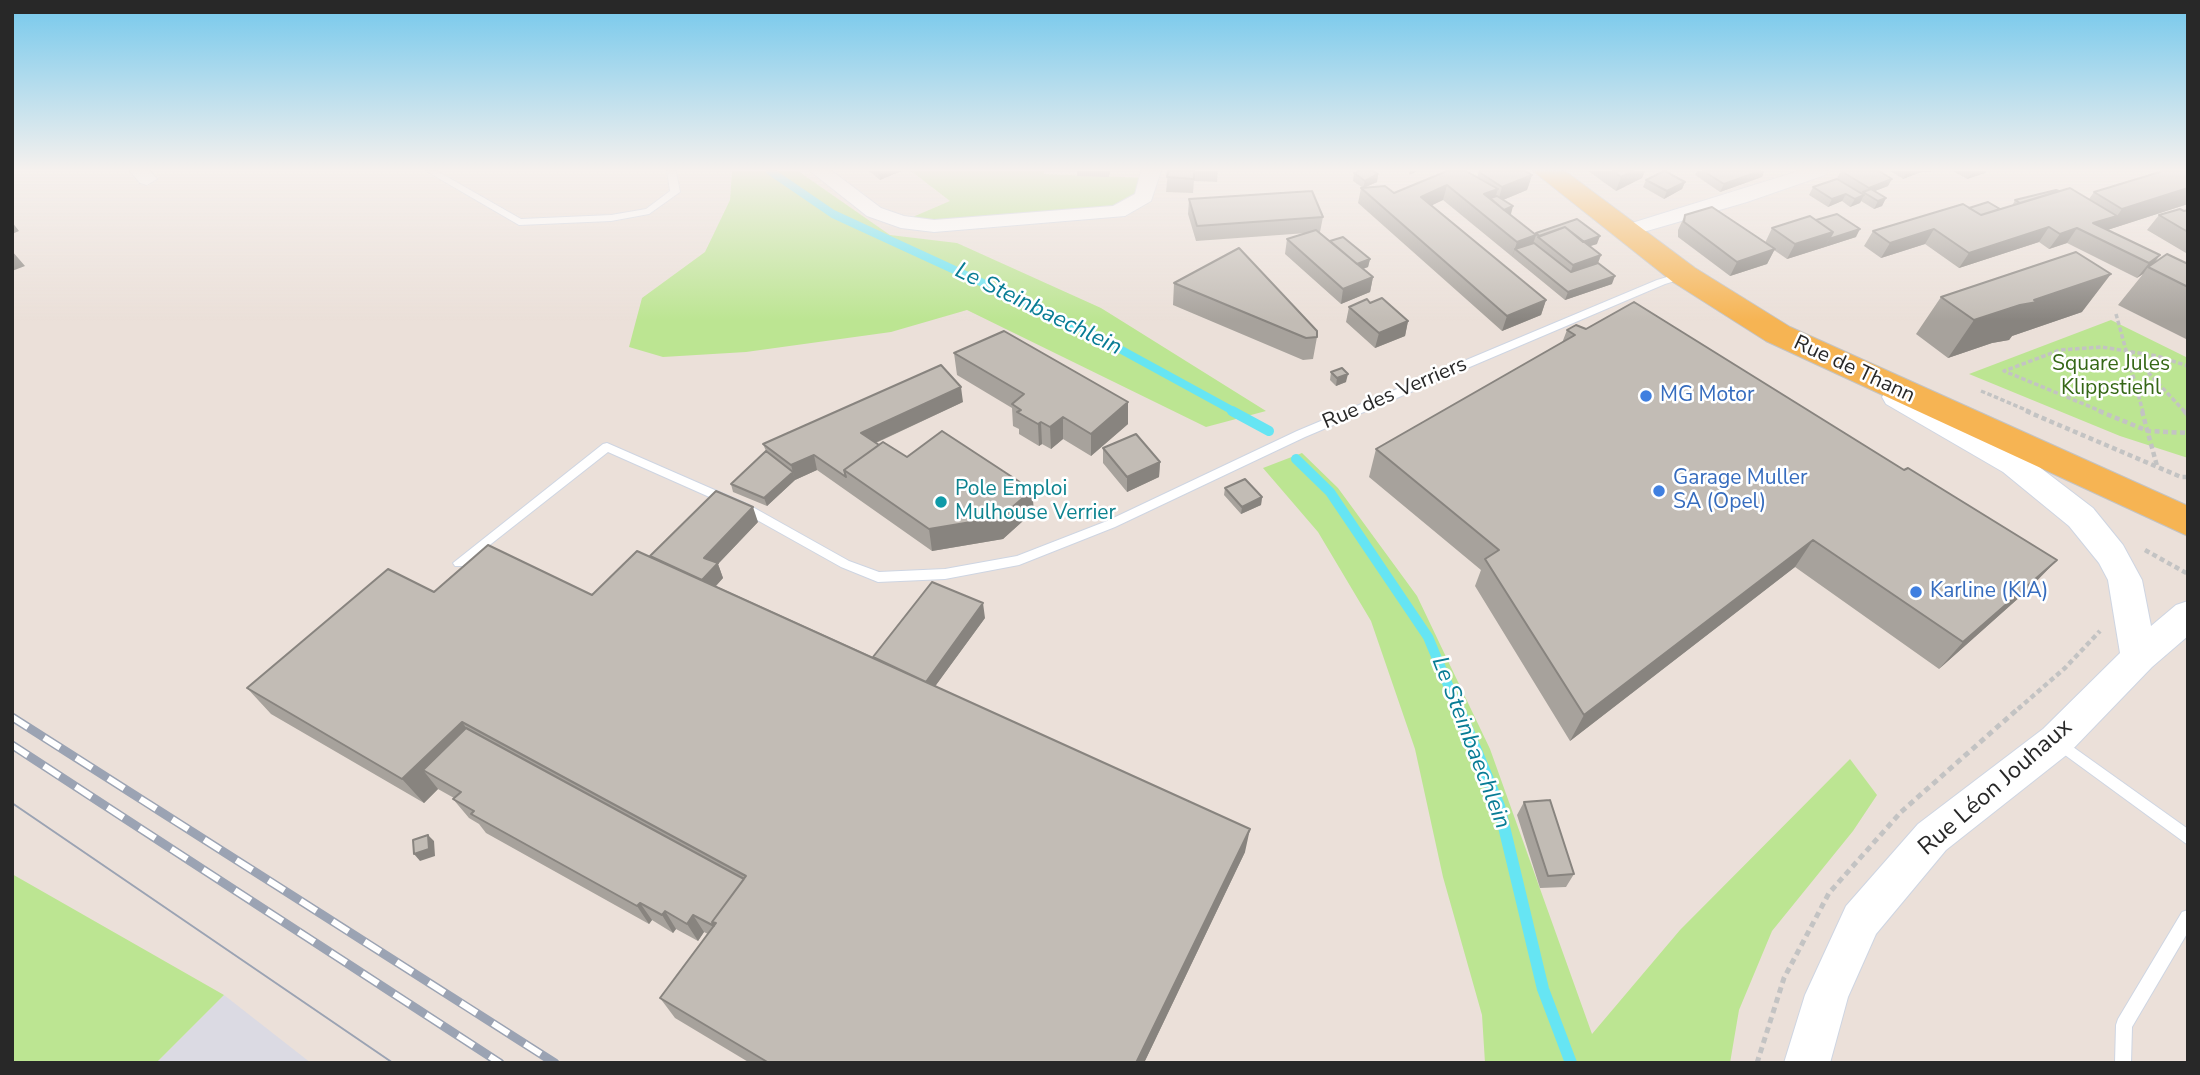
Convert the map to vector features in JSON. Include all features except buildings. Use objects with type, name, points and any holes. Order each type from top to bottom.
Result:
[{"type":"main road","name":"Rue de Thann","points":[[1613,221],[1732,308],[1830,359],[2188,522]]},
{"type":"street","points":[[899,221],[934,226],[998,221]]},
{"type":"street","points":[[1626,231],[1660,221]]},
{"type":"street","points":[[1830,359],[2014,464],[2081,517],[2111,554],[2125,580],[2139,657]]},
{"type":"street","name":"Rue Léon Jouhaux","points":[[1808,1063],[1827,995],[1861,920],[1932,837],[2056,741],[2139,657],[2188,615]]},
{"type":"lane","points":[[518,221],[538,221]]},
{"type":"lane","name":"Rue des Verriers","points":[[459,563],[607,447],[745,508],[845,564],[878,577],[945,575],[1018,560],[1111,524],[1301,434],[1661,282],[1684,275]]},
{"type":"lane","points":[[2056,741],[2188,838]]},
{"type":"lane","points":[[2123,1063],[2124,1025],[2188,917]]},
{"type":"path","points":[[2116,314],[2157,467]]},
{"type":"path","points":[[2188,366],[2102,347],[2060,350],[2004,371],[2148,431],[2188,433]]},
{"type":"path","points":[[2128,351],[2188,415]]},
{"type":"path","points":[[1971,387],[2157,467],[2188,477]]},
{"type":"path","points":[[2135,544],[2188,574]]},
{"type":"shaded area","points":[[224,995],[311,1063],[156,1063]]},
{"type":"green space","points":[[720,221],[870,221],[890,235],[957,243],[1101,308],[1266,411],[1206,427],[967,310],[891,332],[746,352],[663,357],[629,347],[642,298],[705,252]]},
{"type":"green space","name":"Square Jules Klippstiehl","points":[[2111,320],[2188,358],[2188,458],[2120,436],[1969,374]]},
{"type":"green space","points":[[1302,453],[1338,488],[1417,596],[1490,749],[1592,1034],[1680,930],[1850,759],[1877,795],[1853,831],[1772,931],[1739,1010],[1730,1063],[1485,1063],[1482,1015],[1443,877],[1415,749],[1371,621],[1318,532],[1263,468]]},
{"type":"green space","points":[[12,874],[224,995],[156,1063],[12,1063]]},
{"type":"waterway","name":"Le Steinbaechlein","points":[[849,221],[1085,330],[1235,412]]},
{"type":"waterway","name":"Le Steinbaechlein","points":[[1232,411],[1269,431]]},
{"type":"waterway","name":"Le Steinbaechlein","points":[[1296,459],[1330,492],[1428,637],[1458,709]]},
{"type":"waterway","name":"Le Steinbaechlein","points":[[1458,707],[1499,806],[1543,989],[1571,1063]]},
{"type":"tram line","points":[[12,803],[393,1063]]},
{"type":"railway","points":[[12,717],[555,1063]]},
{"type":"railway","points":[[12,745],[500,1063]]},
{"type":"place","name":"MG Motor","points":[[1646,396]]},
{"type":"place","name":"Garage Muller SA (Opel)","points":[[1659,491]]},
{"type":"place","name":"Pole Emploi Mulhouse Verrier","points":[[941,502]]},
{"type":"place","name":"Karline (KIA)","points":[[1916,592]]}]
